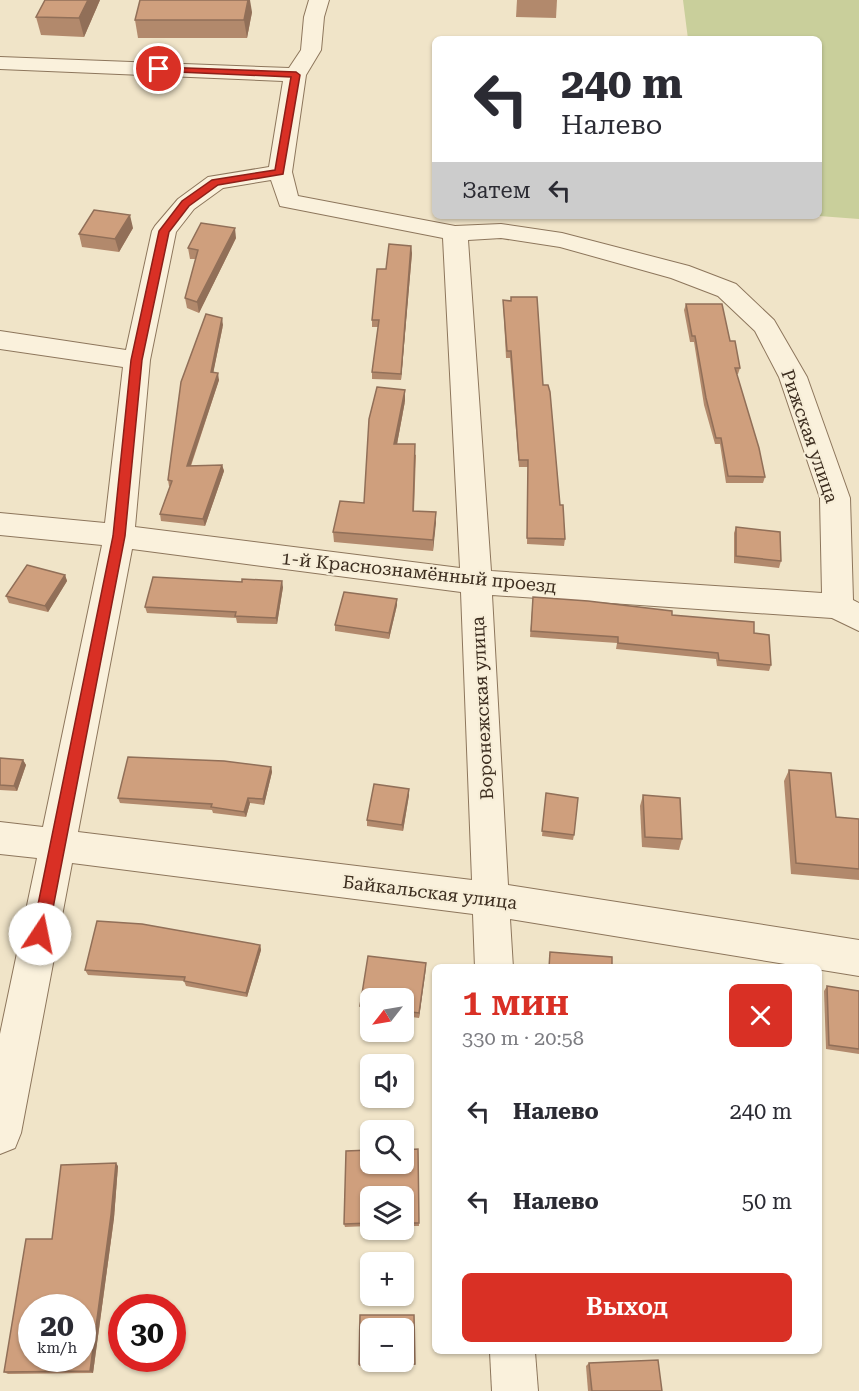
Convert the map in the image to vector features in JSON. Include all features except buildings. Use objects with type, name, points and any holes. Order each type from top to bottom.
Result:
[{"type":"street","points":[[0,1133],[119,536],[137,360],[164,231],[186,204],[216,182],[280,172],[296,75],[311,50],[314,17],[319,0]]},
{"type":"street","points":[[0,63],[296,75]]},
{"type":"street","name":"Рижская улица","points":[[280,172],[288,201],[455,233],[501,231],[562,240],[680,272],[728,290],[765,326],[793,377],[835,498],[849,613]]},
{"type":"street","name":"Воронежская улица","points":[[455,233],[476,582],[494,964]]},
{"type":"street","points":[[0,340],[137,360]]},
{"type":"street","name":"1-й Краснознамённый проезд","points":[[0,524],[119,536],[476,582],[849,613]]},
{"type":"street","name":"Байкальская улица","points":[[0,838],[491,899],[859,958]]},
{"type":"street","points":[[513,1354],[515,1391]]},
{"type":"green space","points":[[683,0],[859,0],[859,219],[822,216],[822,36],[688,36]]},
{"type":"route","points":[[40,934],[119,536],[137,360],[164,231],[186,204],[216,182],[280,172],[296,75],[159,69]]}]
